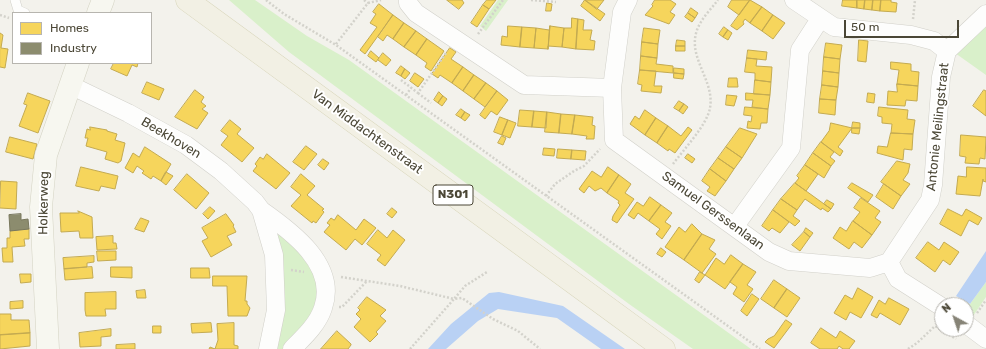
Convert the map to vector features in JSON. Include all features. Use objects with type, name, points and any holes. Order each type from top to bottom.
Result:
[{"type":"main road","name":"Van Middachtenstraat","points":[[187,0],[664,349]]},
{"type":"street","points":[[408,0],[408,3],[416,12],[524,85],[612,88]]},
{"type":"street","points":[[614,140],[612,88],[622,12],[628,0]]},
{"type":"street","points":[[794,0],[820,19],[834,27],[912,35],[934,41],[947,51],[986,14]]},
{"type":"street","points":[[735,226],[791,148],[800,50],[820,19]]},
{"type":"street","name":"Antonie Meilingstraat","points":[[889,262],[930,200],[933,185],[941,77],[947,51]]},
{"type":"street","name":"Holkerweg","points":[[48,349],[41,207],[46,155],[78,64]]},
{"type":"street","name":"Beekhoven","points":[[70,85],[128,113],[186,145],[221,171],[261,210],[289,231],[316,262],[324,274]]},
{"type":"street","name":"Samuel Gerssenlaan","points":[[614,140],[769,252],[789,261],[870,268],[889,262]]},
{"type":"street","name":"Beekhoven","points":[[261,210],[274,255],[276,310],[268,349]]},
{"type":"street","points":[[889,262],[898,279],[934,303]]},
{"type":"street","points":[[292,349],[309,331],[323,308],[327,288],[324,274]]},
{"type":"street","points":[[974,330],[986,339]]},
{"type":"lane","points":[[15,0],[18,10],[23,12]]},
{"type":"path","points":[[266,0],[284,14],[336,44],[760,349]]},
{"type":"path","points":[[364,0],[368,3]]},
{"type":"path","points":[[336,44],[368,3],[381,0]]},
{"type":"path","points":[[418,93],[503,0]]},
{"type":"path","points":[[531,0],[556,2]]},
{"type":"path","points":[[664,175],[703,124],[710,110],[711,101],[709,86],[697,58],[695,48],[696,35],[702,22],[718,0]]},
{"type":"path","points":[[401,80],[431,103]]},
{"type":"path","points":[[406,95],[411,88]]},
{"type":"path","points":[[546,196],[555,184],[584,166],[602,148],[614,140]]},
{"type":"path","points":[[410,349],[465,286],[487,272]]},
{"type":"path","points":[[324,274],[400,286],[454,299],[462,298],[493,319],[518,331],[540,349]]},
{"type":"path","points":[[323,308],[342,307],[367,281]]},
{"type":"path","points":[[908,349],[917,343],[935,326],[958,340]]},
{"type":"green space","points":[[229,0],[255,0],[307,36],[349,60],[751,349],[693,349],[629,304],[289,52]]},
{"type":"green space","points":[[498,0],[508,0],[486,31],[480,26]]},
{"type":"green space","points":[[986,23],[986,75],[955,53]]},
{"type":"green space","points":[[272,226],[291,240],[321,284],[313,315],[284,349],[274,349]]},
{"type":"green space","points":[[986,282],[986,297],[974,315],[974,298]]},
{"type":"water","points":[[986,251],[986,282],[974,298],[974,297],[956,296]]},
{"type":"water","points":[[499,292],[563,306],[625,349],[601,349],[557,318],[498,309],[478,321],[446,349],[428,349],[451,324],[489,293]]},
{"type":"building: Homes","points":[[447,0],[462,0],[464,3],[459,9]]},
{"type":"building: Homes","points":[[487,0],[496,0],[489,9],[483,5]]},
{"type":"building: Homes","points":[[585,0],[605,14],[600,21],[581,6]]},
{"type":"building: Homes","points":[[585,0],[604,0],[597,9]]},
{"type":"building: Homes","points":[[655,0],[670,0],[676,4],[670,12],[675,15],[669,24],[645,15],[653,6],[652,5]]},
{"type":"building: Homes","points":[[732,0],[750,0],[739,15],[728,7]]},
{"type":"building: Homes","points":[[750,0],[762,7],[750,23],[745,19],[743,22],[744,24],[737,30],[731,26]]},
{"type":"building: Homes","points":[[843,0],[857,0],[857,8],[842,6]]},
{"type":"building: Homes","points":[[857,0],[865,0],[864,9],[857,8]]},
{"type":"building: Homes","points":[[865,0],[873,0],[872,10],[864,9]]},
{"type":"building: Homes","points":[[873,0],[881,0],[880,11],[872,10]]},
{"type":"building: Homes","points":[[881,0],[891,0],[891,2],[897,3],[896,12],[880,11]]},
{"type":"building: Homes","points":[[547,3],[552,4],[551,11],[546,11]]},
{"type":"building: Homes","points":[[379,4],[393,15],[365,54],[360,50],[377,27],[370,23],[376,14],[373,12]]},
{"type":"building: Homes","points":[[483,5],[489,9],[477,27],[471,23]]},
{"type":"building: Homes","points":[[762,7],[773,15],[762,31],[750,23]]},
{"type":"building: Homes","points":[[691,8],[698,13],[695,18],[688,13]]},
{"type":"building: Homes","points":[[688,13],[695,18],[692,22],[685,17]]},
{"type":"building: Homes","points":[[393,15],[404,23],[393,39],[387,35],[383,41],[378,37]]},
{"type":"building: Homes","points":[[773,15],[785,23],[773,39],[762,31]]},
{"type":"building: Homes","points":[[572,18],[578,19],[576,49],[562,47],[564,28],[571,28]]},
{"type":"building: Homes","points":[[578,19],[584,20],[583,30],[592,30],[590,40],[595,41],[594,50],[576,49]]},
{"type":"building: Homes","points":[[404,23],[416,31],[404,47],[393,39]]},
{"type":"building: Homes","points":[[508,26],[522,27],[520,47],[501,45],[502,36],[507,37]]},
{"type":"building: Homes","points":[[550,26],[548,49],[534,48],[536,28],[549,30]]},
{"type":"building: Homes","points":[[550,26],[564,28],[562,47],[548,46]]},
{"type":"building: Homes","points":[[522,27],[536,28],[534,48],[520,47]]},
{"type":"building: Homes","points":[[724,27],[728,30],[723,37],[719,34]]},
{"type":"building: Homes","points":[[644,28],[660,30],[658,44],[642,42]]},
{"type":"building: Homes","points":[[728,30],[732,33],[728,40],[723,37]]},
{"type":"building: Homes","points":[[416,31],[427,39],[416,55],[404,47]]},
{"type":"building: Homes","points":[[0,33],[3,35],[1,48],[8,49],[5,68],[0,67]]},
{"type":"building: Homes","points":[[427,39],[444,51],[431,71],[425,67],[427,63],[416,55]]},
{"type":"building: Homes","points":[[677,40],[685,41],[685,46],[676,46]]},
{"type":"building: Homes","points":[[859,40],[868,41],[866,62],[858,61]]},
{"type":"building: Homes","points":[[642,42],[658,44],[657,58],[641,56]]},
{"type":"building: Homes","points":[[826,43],[842,45],[840,59],[824,57]]},
{"type":"building: Homes","points":[[676,46],[685,46],[685,51],[676,51]]},
{"type":"building: Homes","points":[[450,48],[456,52],[451,59],[463,67],[452,83],[440,75],[438,78],[432,74]]},
{"type":"building: Homes","points":[[748,50],[767,52],[766,60],[747,58]]},
{"type":"building: Homes","points":[[371,51],[379,58],[376,62],[368,56]]},
{"type":"building: Homes","points":[[383,53],[391,60],[386,66],[378,60]]},
{"type":"building: Homes","points":[[641,56],[657,58],[656,64],[673,66],[673,73],[640,70]]},
{"type":"building: Homes","points":[[824,57],[840,59],[839,73],[823,71]]},
{"type":"building: Homes","points":[[747,58],[757,59],[756,66],[772,67],[771,82],[755,80],[755,73],[745,72]]},
{"type":"building: Homes","points":[[891,62],[911,64],[911,71],[919,72],[918,86],[897,84],[899,70],[891,69]]},
{"type":"building: Homes","points":[[114,64],[138,64],[137,67],[132,65],[127,76],[111,69]]},
{"type":"building: Homes","points":[[401,66],[405,69],[401,76],[396,73]]},
{"type":"building: Homes","points":[[463,67],[474,75],[463,91],[452,83]]},
{"type":"building: Homes","points":[[674,68],[684,69],[684,74],[674,73]]},
{"type":"building: Homes","points":[[405,69],[410,73],[405,79],[401,76]]},
{"type":"building: Homes","points":[[640,70],[656,71],[654,86],[662,86],[661,93],[641,91],[642,85],[638,84]]},
{"type":"building: Homes","points":[[823,71],[839,73],[838,87],[822,85]]},
{"type":"building: Homes","points":[[415,73],[424,79],[418,87],[410,81]]},
{"type":"building: Homes","points":[[674,73],[684,74],[683,79],[674,78]]},
{"type":"building: Homes","points":[[474,75],[486,83],[474,99],[463,91]]},
{"type":"building: Homes","points":[[729,78],[737,78],[738,87],[728,87]]},
{"type":"building: Homes","points":[[755,80],[771,82],[770,95],[754,94]]},
{"type":"building: Homes","points":[[147,82],[164,89],[159,100],[142,93]]},
{"type":"building: Homes","points":[[486,83],[497,91],[485,107],[474,99]]},
{"type":"building: Homes","points":[[897,84],[918,86],[917,101],[906,100],[905,106],[887,105],[888,91],[897,92]]},
{"type":"building: Homes","points":[[822,85],[838,87],[836,100],[820,99]]},
{"type":"building: Homes","points":[[195,90],[204,97],[201,102],[206,106],[202,109],[208,113],[197,129],[175,117]]},
{"type":"building: Homes","points":[[984,90],[986,91],[986,116],[973,106]]},
{"type":"building: Homes","points":[[497,91],[508,100],[497,115],[491,111],[485,119],[480,115]]},
{"type":"building: Homes","points":[[439,92],[443,96],[438,103],[434,100]]},
{"type":"building: Homes","points":[[28,93],[50,101],[38,133],[19,126],[27,105],[24,104]]},
{"type":"building: Homes","points":[[746,93],[770,95],[768,109],[752,107],[753,100],[746,100]]},
{"type":"building: Homes","points":[[868,93],[875,94],[874,103],[867,102]]},
{"type":"building: Homes","points":[[727,95],[737,96],[734,106],[726,105]]},
{"type":"building: Homes","points":[[443,96],[447,99],[442,106],[438,103]]},
{"type":"building: Homes","points":[[820,99],[836,100],[835,115],[819,113]]},
{"type":"building: Homes","points":[[679,101],[684,104],[679,111],[674,108]]},
{"type":"building: Homes","points":[[684,104],[688,107],[683,114],[679,111]]},
{"type":"building: Homes","points":[[745,107],[768,109],[767,123],[761,123],[760,129],[747,128],[748,121],[751,122],[752,116],[744,115]]},
{"type":"building: Homes","points":[[879,107],[908,110],[907,119],[915,120],[913,134],[891,133],[892,124],[882,123],[882,117],[878,116]]},
{"type":"building: Homes","points":[[461,109],[465,112],[461,118],[456,115]]},
{"type":"building: Homes","points":[[520,110],[534,111],[532,127],[518,126]]},
{"type":"building: Homes","points":[[645,110],[656,118],[645,135],[630,124],[635,116],[639,119]]},
{"type":"building: Homes","points":[[534,111],[547,112],[546,128],[532,127]]},
{"type":"building: Homes","points":[[465,112],[470,115],[465,121],[461,118]]},
{"type":"building: Homes","points":[[547,112],[561,114],[559,133],[545,132]]},
{"type":"building: Homes","points":[[561,114],[575,115],[572,134],[559,133]]},
{"type":"building: Homes","points":[[575,115],[593,117],[592,125],[595,126],[594,139],[586,139],[587,136],[572,134]]},
{"type":"building: Homes","points":[[500,117],[508,120],[502,135],[494,132]]},
{"type":"building: Homes","points":[[656,118],[668,126],[657,143],[645,135]]},
{"type":"building: Homes","points":[[230,120],[241,129],[237,134],[254,148],[242,162],[221,145],[228,136],[221,131]]},
{"type":"building: Homes","points":[[508,120],[516,123],[510,138],[502,135]]},
{"type":"building: Homes","points":[[853,122],[860,123],[860,128],[852,128]]},
{"type":"building: Homes","points":[[831,123],[852,128],[838,147],[843,151],[840,156],[821,142],[829,131]]},
{"type":"building: Homes","points":[[668,126],[681,136],[688,127],[692,130],[675,153],[669,149],[668,151],[657,143]]},
{"type":"building: Homes","points":[[90,127],[107,130],[117,134],[115,140],[125,143],[121,161],[118,163],[105,159],[107,152],[86,146],[88,138],[85,138],[87,129],[90,130]]},
{"type":"building: Homes","points":[[740,128],[757,134],[742,158],[726,147]]},
{"type":"building: Homes","points":[[852,128],[860,128],[859,134],[852,133]]},
{"type":"building: Homes","points":[[891,133],[913,134],[912,150],[904,149],[903,160],[877,153],[878,146],[887,147]]},
{"type":"building: Homes","points":[[961,135],[986,137],[985,159],[980,158],[979,164],[965,163],[966,157],[960,156]]},
{"type":"building: Homes","points":[[502,136],[506,138],[503,145],[498,143]]},
{"type":"building: Homes","points":[[10,137],[37,144],[33,159],[6,152]]},
{"type":"building: Homes","points":[[821,142],[834,152],[830,157],[835,161],[831,166],[813,153]]},
{"type":"building: Homes","points":[[306,146],[317,154],[304,170],[293,162]]},
{"type":"building: Homes","points":[[145,147],[171,164],[161,181],[153,176],[151,179],[142,173],[144,171],[137,166],[133,173],[125,168],[133,153],[139,157]]},
{"type":"building: Homes","points":[[726,147],[742,158],[734,169],[718,158]]},
{"type":"building: Homes","points":[[544,148],[555,149],[554,156],[543,155]]},
{"type":"building: Homes","points":[[558,149],[572,150],[571,159],[557,158]]},
{"type":"building: Homes","points":[[572,150],[586,151],[585,160],[571,159]]},
{"type":"building: Homes","points":[[813,153],[831,166],[824,178],[805,165]]},
{"type":"building: Homes","points":[[267,154],[290,173],[276,189],[253,171],[257,166],[255,164],[260,157],[263,159]]},
{"type":"building: Homes","points":[[688,154],[695,159],[692,163],[685,158]]},
{"type":"building: Homes","points":[[718,158],[734,169],[726,181],[710,169]]},
{"type":"building: Homes","points":[[323,159],[329,163],[324,170],[318,165]]},
{"type":"building: Homes","points":[[897,161],[910,164],[908,173],[903,180],[910,184],[901,196],[881,182]]},
{"type":"building: Homes","points":[[805,165],[818,174],[806,191],[795,183],[799,178],[797,176]]},
{"type":"building: Homes","points":[[81,167],[118,176],[115,189],[101,186],[99,191],[76,186]]},
{"type":"building: Homes","points":[[608,167],[619,175],[607,193],[601,188],[595,191],[589,186],[584,193],[579,189],[592,171],[601,177]]},
{"type":"building: Homes","points":[[967,167],[986,168],[986,182],[983,181],[983,179],[980,196],[956,194],[958,176],[966,177]]},
{"type":"building: Homes","points":[[710,169],[726,181],[715,196],[707,191],[710,187],[702,181]]},
{"type":"building: Homes","points":[[166,172],[173,176],[166,185],[161,181]]},
{"type":"building: Homes","points":[[187,174],[209,193],[196,209],[174,190]]},
{"type":"building: Homes","points":[[301,174],[315,186],[307,195],[324,209],[322,210],[324,212],[316,223],[313,221],[312,223],[291,206],[301,195],[291,187]]},
{"type":"building: Homes","points":[[619,175],[631,184],[625,193],[634,199],[617,223],[612,220],[620,205],[618,203],[619,201],[607,193]]},
{"type":"building: Homes","points":[[1,181],[17,182],[16,209],[0,208]]},
{"type":"building: Homes","points":[[795,183],[831,209],[828,212],[822,208],[821,210],[805,199],[797,210],[781,199]]},
{"type":"building: Homes","points":[[852,183],[873,195],[868,202],[848,188]]},
{"type":"building: Homes","points":[[884,184],[901,196],[893,209],[876,197]]},
{"type":"building: Homes","points":[[650,197],[661,205],[649,221],[638,213],[634,219],[628,215],[637,202],[643,206]]},
{"type":"building: Homes","points":[[861,198],[880,211],[875,218],[881,222],[872,235],[853,221],[860,212],[854,208]]},
{"type":"building: Homes","points":[[781,199],[797,210],[793,216],[800,221],[795,226],[773,210]]},
{"type":"building: Homes","points":[[827,200],[834,204],[831,209],[824,204]]},
{"type":"building: Homes","points":[[661,205],[672,213],[665,222],[671,226],[662,239],[656,234],[660,229],[649,221]]},
{"type":"building: Homes","points":[[210,207],[215,211],[208,219],[203,214]]},
{"type":"building: Homes","points":[[392,208],[397,212],[392,218],[387,214]]},
{"type":"building: Homes","points":[[948,209],[962,216],[966,209],[982,218],[978,225],[969,220],[961,236],[940,224]]},
{"type":"building: Homes","points":[[773,210],[789,222],[780,233],[772,228],[769,231],[762,226]]},
{"type":"building: Homes","points":[[78,211],[92,217],[93,238],[80,238],[79,231],[61,232],[60,213],[79,213]]},
{"type":"building: Homes","points":[[226,214],[234,225],[233,226],[236,232],[227,236],[232,245],[211,257],[202,241],[208,238],[202,228]]},
{"type":"building: Homes","points":[[338,215],[356,230],[364,219],[376,228],[362,245],[355,239],[346,250],[324,232],[330,225],[327,223],[331,218],[334,220]]},
{"type":"building: Homes","points":[[141,218],[149,221],[144,232],[135,229]]},
{"type":"building: Homes","points":[[853,221],[872,235],[862,248],[854,242],[849,249],[833,238],[840,227],[846,231]]},
{"type":"building: Homes","points":[[692,224],[702,234],[684,260],[665,247],[679,227],[685,232]]},
{"type":"building: Homes","points":[[806,228],[813,233],[810,237],[804,232]]},
{"type":"building: Homes","points":[[29,229],[29,239],[24,239],[25,246],[12,247],[13,262],[3,262],[2,248],[7,248],[7,238],[10,238],[10,231]]},
{"type":"building: Homes","points":[[378,230],[387,238],[393,230],[405,240],[385,266],[377,260],[381,255],[367,244]]},
{"type":"building: Homes","points":[[804,232],[810,237],[800,251],[792,245]]},
{"type":"building: Homes","points":[[702,234],[715,240],[709,249],[716,254],[702,273],[684,260]]},
{"type":"building: Homes","points":[[113,236],[113,243],[116,243],[117,249],[97,250],[96,237]]},
{"type":"building: Homes","points":[[928,242],[939,250],[944,242],[959,252],[950,265],[943,260],[935,272],[916,258]]},
{"type":"building: Homes","points":[[661,248],[666,252],[662,257],[657,254]]},
{"type":"building: Homes","points":[[97,251],[116,251],[116,260],[98,261]]},
{"type":"building: Homes","points":[[731,255],[743,264],[725,289],[705,275],[716,258],[724,264]]},
{"type":"building: Homes","points":[[94,256],[94,262],[87,263],[87,267],[64,269],[63,258]]},
{"type":"building: Homes","points":[[743,264],[756,272],[747,285],[753,289],[744,302],[733,294],[737,287],[730,282]]},
{"type":"building: Homes","points":[[92,267],[93,278],[65,280],[64,269]]},
{"type":"building: Homes","points":[[111,267],[132,267],[132,278],[111,277]]},
{"type":"building: Homes","points":[[191,268],[209,268],[210,278],[191,278]]},
{"type":"building: Homes","points":[[700,272],[705,275],[699,283],[695,280]]},
{"type":"building: Homes","points":[[20,274],[31,274],[31,282],[21,283]]},
{"type":"building: Homes","points":[[213,276],[247,276],[245,301],[247,301],[250,308],[247,316],[228,316],[227,286],[213,286]]},
{"type":"building: Homes","points":[[774,280],[787,289],[774,308],[761,299]]},
{"type":"building: Homes","points":[[858,288],[873,297],[861,318],[850,312],[846,320],[834,313],[845,295],[852,299]]},
{"type":"building: Homes","points":[[787,289],[800,298],[787,317],[774,308]]},
{"type":"building: Homes","points":[[145,290],[146,298],[137,298],[136,291]]},
{"type":"building: Homes","points":[[116,292],[116,309],[105,309],[106,316],[86,316],[85,293]]},
{"type":"building: Homes","points":[[752,294],[759,299],[747,316],[741,311]]},
{"type":"building: Homes","points":[[367,297],[386,310],[380,316],[386,321],[376,332],[378,334],[370,342],[354,327],[361,319],[356,314],[360,310],[358,308]]},
{"type":"building: Homes","points":[[889,298],[909,309],[900,325],[880,313],[877,318],[871,315],[879,300],[885,304]]},
{"type":"building: Homes","points":[[23,301],[23,308],[10,309],[10,302]]},
{"type":"building: Homes","points":[[0,314],[11,314],[11,320],[29,320],[30,333],[0,335]]},
{"type":"building: Homes","points":[[786,320],[792,324],[774,348],[765,342],[774,336]]},
{"type":"building: Homes","points":[[211,323],[212,332],[192,333],[191,324]]},
{"type":"building: Homes","points":[[234,323],[234,345],[238,346],[238,349],[215,349],[218,340],[217,324]]},
{"type":"building: Homes","points":[[153,326],[161,326],[161,333],[153,333]]},
{"type":"building: Homes","points":[[821,328],[836,338],[840,331],[855,341],[849,349],[843,349],[839,346],[837,349],[820,349],[811,343]]},
{"type":"building: Homes","points":[[111,329],[111,336],[101,337],[101,346],[80,347],[79,333]]},
{"type":"building: Homes","points":[[337,331],[351,344],[348,349],[321,349]]},
{"type":"building: Homes","points":[[30,333],[30,346],[0,349],[0,335]]},
{"type":"building: Homes","points":[[135,344],[135,349],[116,349],[116,345]]},
{"type":"building: Industry","points":[[21,214],[21,220],[28,219],[29,229],[10,231],[9,215]]}]
